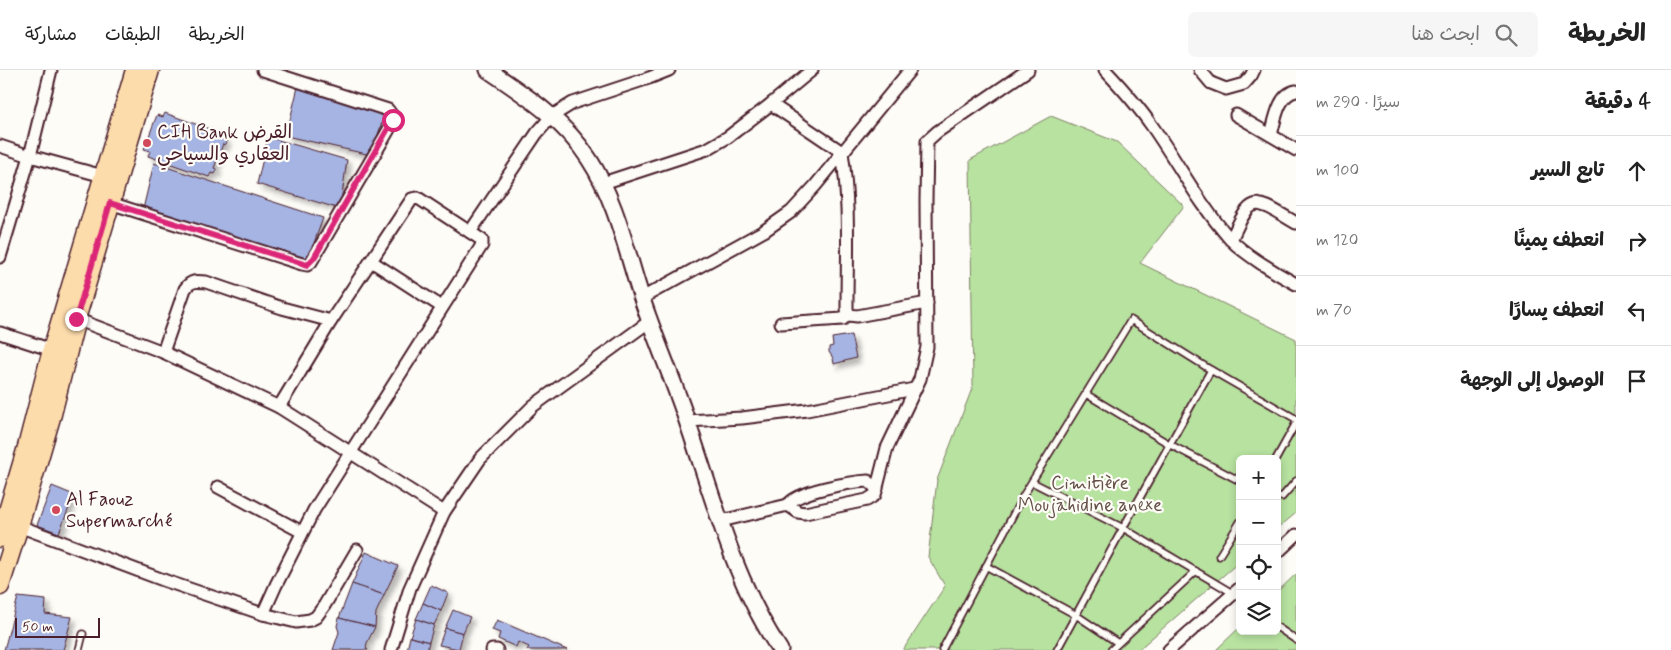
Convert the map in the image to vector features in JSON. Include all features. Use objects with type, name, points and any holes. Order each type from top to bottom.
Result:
[{"type":"main road","points":[[0,586],[9,521],[52,350],[135,70]]},
{"type":"main road","points":[[0,538],[9,521],[52,414],[76,319],[150,70]]},
{"type":"street","points":[[0,257],[30,156],[51,70]]},
{"type":"street","points":[[110,203],[302,264],[307,265],[311,262],[392,124],[393,117],[388,110],[263,70]]},
{"type":"street","points":[[488,70],[552,116],[589,158],[603,183],[721,521],[759,615],[780,650]]},
{"type":"street","points":[[470,232],[537,133],[552,116],[573,103],[669,70]]},
{"type":"street","points":[[603,183],[706,149],[728,137],[812,70]]},
{"type":"street","points":[[642,298],[764,231],[791,212],[815,186],[910,70]]},
{"type":"street","points":[[788,505],[798,512],[805,513],[867,500],[875,495],[887,448],[923,368],[927,347],[927,141],[937,132],[1028,70]]},
{"type":"street","points":[[1105,70],[1152,126],[1196,193],[1231,240],[1251,255],[1295,280]]},
{"type":"street","points":[[1200,70],[1211,83],[1226,89],[1244,84],[1254,70]]},
{"type":"street","points":[[1271,135],[1282,102],[1290,93],[1296,92]]},
{"type":"street","points":[[771,104],[842,152],[846,179],[848,312],[843,319],[781,323]]},
{"type":"street","points":[[1236,115],[1296,150]]},
{"type":"street","points":[[0,146],[103,176]]},
{"type":"street","points":[[263,614],[302,532],[350,452],[482,245],[482,240],[414,197],[331,321],[279,407]]},
{"type":"street","points":[[1231,240],[1243,214],[1256,204],[1263,204],[1296,222]]},
{"type":"street","points":[[371,262],[442,307]]},
{"type":"street","points":[[164,352],[185,289],[188,284],[196,281],[206,282],[282,308],[331,321]]},
{"type":"street","points":[[848,312],[852,316],[857,316],[927,303]]},
{"type":"street","points":[[76,319],[164,352],[279,407],[444,512]]},
{"type":"street","points":[[391,650],[410,588],[444,512],[480,459],[533,406],[650,321]]},
{"type":"street","points":[[0,333],[52,350]]},
{"type":"street","points":[[687,421],[742,418],[807,410],[914,389]]},
{"type":"street","points":[[721,521],[788,505],[791,500],[799,495],[847,483],[868,481],[876,489]]},
{"type":"street","points":[[218,488],[302,532]]},
{"type":"street","points":[[9,521],[166,581],[263,614],[296,622],[316,617],[357,550]]},
{"type":"street","points":[[1281,549],[1296,535]]},
{"type":"street","points":[[1169,650],[1236,592]]},
{"type":"street","points":[[492,650],[497,650]]},
{"type":"lane","points":[[942,650],[1032,482],[1131,320],[1211,370],[1296,419]]},
{"type":"lane","points":[[1057,650],[1211,370]]},
{"type":"lane","points":[[1086,394],[1170,444],[1236,479]]},
{"type":"lane","points":[[1278,455],[1296,423]]},
{"type":"lane","points":[[1281,496],[1296,481]]},
{"type":"lane","points":[[1032,482],[1123,528],[1196,571],[1236,591]]},
{"type":"lane","points":[[1220,556],[1236,529]]},
{"type":"lane","points":[[986,566],[1076,615],[1118,643]]},
{"type":"lane","points":[[1110,650],[1196,571]]},
{"type":"lane","points":[[1281,630],[1296,640]]},
{"type":"lane","points":[[79,650],[83,634]]},
{"type":"green space","name":"Cimitière Moujahidine anexe","points":[[1051,116],[1117,142],[1184,206],[1140,263],[1296,339],[1296,513],[1281,526],[1281,455],[1236,455],[1236,564],[1138,650],[903,650],[945,586],[928,557],[937,480],[973,386],[970,160]]},
{"type":"green space","points":[[1296,574],[1296,650],[1216,650],[1236,631],[1236,635],[1281,635],[1281,588]]},
{"type":"building","points":[[298,87],[385,114],[371,155],[286,136]]},
{"type":"building","points":[[165,113],[223,134],[222,139],[227,140],[225,145],[223,144],[214,168],[217,169],[215,174],[211,173],[209,177],[148,156],[150,151],[144,149],[157,115],[163,117]]},
{"type":"building","points":[[268,137],[347,160],[340,209],[257,184]]},
{"type":"building","points":[[154,163],[323,218],[308,260],[143,209]]},
{"type":"building","points":[[851,335],[856,358],[834,364],[829,352],[829,347],[833,346],[832,338]]},
{"type":"building","name":"Al Faouz Supermarché","points":[[52,486],[74,495],[59,533],[37,525]]},
{"type":"building","points":[[366,552],[398,566],[384,595],[352,584]]},
{"type":"building","points":[[352,584],[384,595],[376,613],[375,627],[339,618]]},
{"type":"building","points":[[431,585],[448,593],[441,611],[423,603]]},
{"type":"building","points":[[18,597],[46,600],[45,614],[72,617],[63,650],[4,650]]},
{"type":"building","points":[[423,603],[441,611],[434,625],[416,619]]},
{"type":"building","points":[[453,610],[470,617],[463,633],[445,628]]},
{"type":"building","points":[[339,618],[375,627],[367,643],[366,648],[368,650],[333,650],[339,632],[337,626]]},
{"type":"building","points":[[416,619],[434,625],[429,642],[410,637]]},
{"type":"building","points":[[497,620],[567,650],[527,650],[529,647],[518,642],[516,647],[498,639],[500,633],[492,630]]},
{"type":"building","points":[[445,628],[463,633],[459,649],[439,645]]},
{"type":"building","points":[[410,637],[429,642],[427,650],[407,650]]},
{"type":"place","name":"CIH Bank القرض العقاري والسياحي","points":[[147,143]]},
{"type":"place","name":"Al Faouz Supermarché","points":[[56,510]]},
{"type":"route","points":[[76,319],[110,203],[307,265],[314,258],[393,120]]}]
